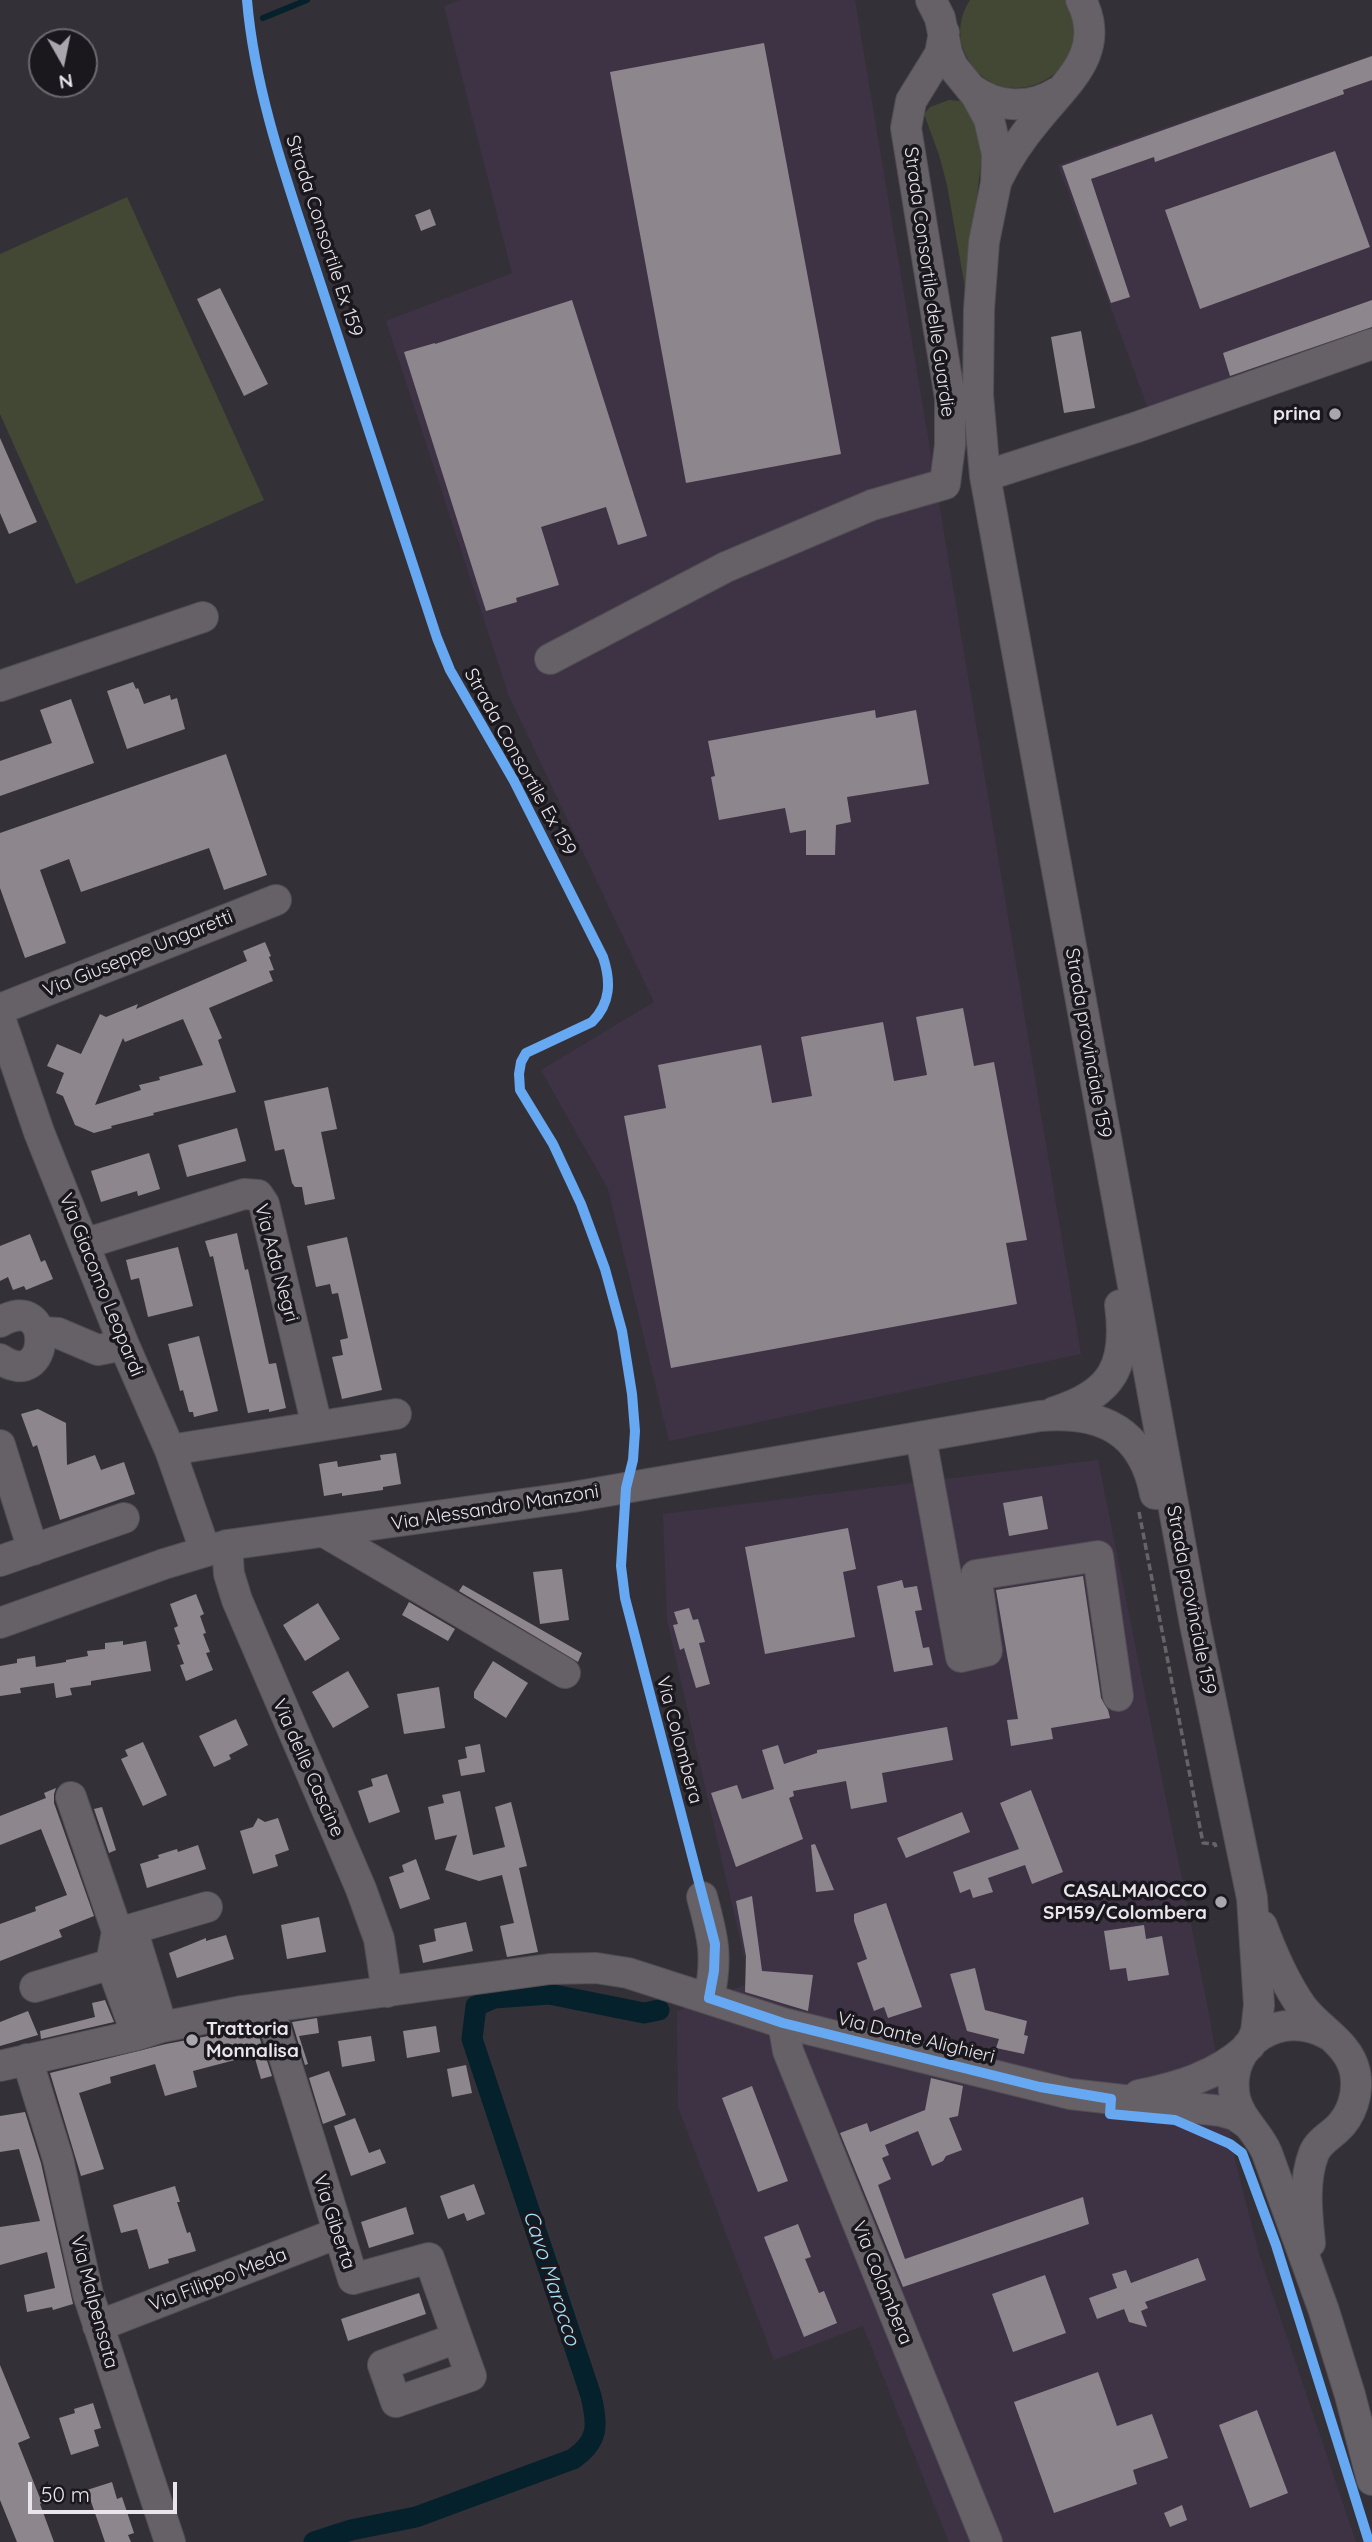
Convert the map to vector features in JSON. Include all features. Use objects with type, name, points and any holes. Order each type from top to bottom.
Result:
[{"type":"street","name":"Strada provinciale 159","points":[[931,0],[940,18],[953,67],[981,102],[993,130],[997,154],[996,183],[984,242],[979,309],[978,395],[985,476],[1195,1624],[1252,1898],[1266,1938],[1290,1986],[1311,2018],[1336,2041],[1352,2063],[1356,2084],[1352,2108],[1314,2154],[1308,2180],[1308,2220],[1315,2285]]},
{"type":"street","name":"Strada provinciale 159","points":[[945,38],[946,16],[952,0]]},
{"type":"street","name":"Strada provinciale 159","points":[[996,183],[1033,124],[1068,84],[1082,63],[1089,33],[1081,0]]},
{"type":"street","points":[[1089,33],[1095,0]]},
{"type":"street","name":"Strada Consortile delle Guardie","points":[[550,659],[726,567],[872,505],[946,484],[950,445],[950,398],[906,128],[910,108],[920,84],[940,54],[945,38]]},
{"type":"street","points":[[910,108],[915,101],[937,90],[960,86],[970,88],[997,102],[1025,104],[1049,97],[1068,84]]},
{"type":"street","points":[[985,476],[1137,427],[1372,344]]},
{"type":"street","points":[[0,687],[203,617]]},
{"type":"street","name":"Via Giuseppe Ungaretti","points":[[0,1009],[276,900]]},
{"type":"street","name":"Via Giacomo Leopardi","points":[[0,1018],[39,1132],[124,1345],[216,1548]]},
{"type":"street","name":"Via Ada Negri","points":[[84,1244],[244,1194],[258,1195],[264,1204],[317,1426]]},
{"type":"street","points":[[1040,1416],[1071,1406],[1090,1396],[1101,1388],[1117,1368],[1123,1332],[1114,1262],[1121,1222]]},
{"type":"street","points":[[0,1322],[12,1316],[24,1316],[34,1322],[41,1332],[42,1346],[35,1359],[23,1366],[9,1365],[0,1359]]},
{"type":"street","points":[[41,1332],[58,1333],[98,1350],[124,1345]]},
{"type":"street","points":[[170,1450],[396,1414]]},
{"type":"street","points":[[1040,1416],[1076,1415],[1104,1422],[1125,1437],[1143,1456],[1153,1482],[1170,1565],[1195,1624]]},
{"type":"street","name":"Via Alessandro Manzoni","points":[[0,1623],[216,1548],[573,1497],[1040,1416]]},
{"type":"street","points":[[921,1438],[961,1657],[987,1651],[976,1575],[1098,1556],[1118,1696]]},
{"type":"street","points":[[0,1445],[33,1550]]},
{"type":"street","points":[[0,1561],[124,1518]]},
{"type":"street","points":[[326,1533],[565,1673]]},
{"type":"street","name":"Via delle Cascine","points":[[216,1548],[228,1566],[237,1600],[267,1674],[361,1889],[379,1939],[387,1992]]},
{"type":"street","points":[[71,1797],[117,1931],[111,1964],[150,2031]]},
{"type":"street","points":[[702,1897],[715,1944],[709,1998]]},
{"type":"street","name":"Strada provinciale 159","points":[[1252,1898],[1259,2006],[1256,2032],[1238,2063],[1234,2087],[1238,2106],[1263,2143],[1315,2285],[1350,2395],[1372,2480]]},
{"type":"street","points":[[150,2031],[132,1929],[207,1907]]},
{"type":"street","points":[[35,1987],[111,1964]]},
{"type":"street","name":"Via Dante Alighieri","points":[[13,2063],[150,2031],[269,2008],[550,1969],[596,1968],[628,1973],[783,2023],[1050,2089],[1221,2111],[1240,2118],[1250,2126]]},
{"type":"street","name":"Via Giberta","points":[[269,2008],[353,2279],[429,2258],[457,2338]]},
{"type":"street","name":"Via Colombera","points":[[783,2023],[788,2051],[987,2542]]},
{"type":"street","points":[[1248,2046],[1266,2032],[1285,2025],[1308,2025],[1336,2041],[1357,2059],[1372,2066]]},
{"type":"street","name":"Via Dante Alighieri","points":[[1118,2099],[1196,2080],[1226,2065],[1248,2046]]},
{"type":"street","name":"Via Malpensata","points":[[13,2063],[58,2159],[88,2294],[170,2542]]},
{"type":"street","points":[[1250,2126],[1270,2141],[1291,2146],[1313,2144],[1352,2114],[1372,2103]]},
{"type":"street","name":"Via Filippo Meda","points":[[98,2326],[338,2233]]},
{"type":"street","name":"Strada provinciale 159","points":[[1350,2395],[1372,2446]]},
{"type":"path","points":[[1138,1506],[1203,1843],[1215,1844],[1218,1857]]},
{"type":"shaded area","points":[[461,0],[855,0],[1081,1354],[669,1441],[608,1189],[541,1070],[654,1002],[509,696],[386,321],[512,273],[444,6]]},
{"type":"shaded area","points":[[1372,55],[1372,331],[1149,411],[1058,165]]},
{"type":"shaded area","points":[[1098,1460],[1209,2014],[1235,2160],[1260,2257],[1356,2542],[949,2542],[863,2326],[774,2360],[678,2107],[677,2011],[750,1983],[667,1620],[663,1514]]},
{"type":"green space","points":[[970,0],[1066,0],[1076,25],[1073,48],[1062,67],[1044,81],[1023,88],[1000,86],[980,74],[964,51],[961,38],[964,12]]},
{"type":"green space","points":[[949,100],[960,101],[972,109],[983,144],[966,293],[947,185],[924,114],[930,107]]},
{"type":"green space","points":[[127,197],[264,500],[76,584],[0,414],[0,254]]},
{"type":"building","points":[[764,43],[841,454],[686,483],[610,72]]},
{"type":"building","points":[[1372,56],[1372,80],[1343,90],[1344,94],[1155,162],[1154,157],[1091,179],[1130,297],[1111,303],[1062,166]]},
{"type":"building","points":[[1335,151],[1370,247],[1200,309],[1165,210]]},
{"type":"building","points":[[430,209],[436,225],[421,231],[415,215]]},
{"type":"building","points":[[220,288],[268,384],[244,396],[197,299]]},
{"type":"building","points":[[572,300],[647,536],[618,545],[606,507],[541,527],[559,585],[516,598],[517,602],[486,611],[404,352]]},
{"type":"building","points":[[1372,300],[1372,327],[1230,376],[1223,353]]},
{"type":"building","points":[[1081,331],[1095,408],[1064,413],[1051,337]]},
{"type":"building","points":[[0,438],[37,522],[9,534],[0,513]]},
{"type":"building","points":[[133,682],[144,704],[170,695],[171,700],[177,698],[185,729],[127,749],[107,691]]},
{"type":"building","points":[[71,699],[94,763],[0,796],[0,761],[52,743],[40,710]]},
{"type":"building","points":[[875,710],[876,718],[916,710],[929,784],[847,797],[851,822],[836,825],[835,855],[806,855],[806,830],[790,833],[785,808],[719,820],[711,777],[715,776],[708,741]]},
{"type":"building","points":[[226,754],[267,875],[224,890],[209,848],[81,892],[69,859],[40,870],[66,943],[25,958],[0,888],[0,833]]},
{"type":"building","points":[[265,942],[274,970],[269,971],[273,981],[209,1008],[222,1038],[218,1040],[236,1092],[153,1113],[154,1115],[94,1133],[75,1125],[63,1096],[56,1093],[64,1073],[47,1066],[57,1044],[81,1054],[100,1014],[106,1017],[138,1004],[136,1009],[247,961],[243,951]],"holes":[[[183,1019],[203,1065],[159,1077],[160,1080],[139,1085],[141,1090],[95,1105],[123,1038],[125,1042]]]},
{"type":"building","points":[[963,1008],[974,1066],[994,1062],[1027,1240],[1006,1243],[1017,1304],[671,1368],[624,1116],[666,1108],[658,1065],[761,1045],[772,1103],[812,1096],[801,1037],[883,1022],[894,1081],[927,1075],[916,1017]]},
{"type":"building","points":[[328,1087],[337,1129],[321,1132],[335,1199],[305,1205],[302,1187],[295,1187],[292,1183],[284,1149],[275,1151],[264,1101]]},
{"type":"building","points":[[237,1128],[246,1161],[187,1177],[178,1145]]},
{"type":"building","points":[[149,1153],[160,1189],[138,1196],[137,1191],[101,1202],[91,1171]]},
{"type":"building","points":[[237,1233],[245,1270],[248,1269],[269,1364],[276,1363],[286,1408],[269,1412],[269,1409],[248,1413],[213,1256],[210,1257],[205,1241]]},
{"type":"building","points":[[30,1234],[41,1262],[45,1260],[53,1279],[26,1290],[24,1286],[13,1290],[8,1277],[0,1281],[0,1246]]},
{"type":"building","points":[[347,1237],[382,1390],[342,1399],[332,1357],[343,1355],[340,1340],[348,1338],[338,1293],[332,1294],[330,1284],[316,1287],[307,1246]]},
{"type":"building","points":[[178,1247],[193,1306],[148,1317],[139,1278],[131,1280],[126,1260]]},
{"type":"building","points":[[199,1336],[218,1411],[194,1417],[193,1412],[189,1412],[183,1390],[180,1391],[168,1344]]},
{"type":"building","points":[[38,1409],[66,1423],[67,1465],[95,1455],[101,1470],[124,1462],[135,1494],[60,1520],[37,1445],[33,1447],[21,1414]]},
{"type":"building","points":[[396,1453],[401,1484],[383,1487],[383,1490],[324,1496],[319,1464],[337,1461],[338,1467],[381,1460],[380,1455]]},
{"type":"building","points":[[1042,1496],[1048,1529],[1009,1536],[1003,1503]]},
{"type":"building","points":[[848,1528],[856,1569],[843,1572],[855,1637],[765,1654],[745,1547]]},
{"type":"building","points":[[562,1569],[569,1620],[540,1624],[533,1572]]},
{"type":"building","points":[[1083,1576],[1101,1698],[1110,1718],[1051,1728],[1053,1739],[1011,1746],[1007,1720],[1018,1719],[996,1590]]},
{"type":"building","points":[[902,1580],[904,1588],[917,1586],[922,1610],[915,1611],[923,1648],[929,1647],[933,1665],[894,1672],[877,1586]]},
{"type":"building","points":[[463,1585],[582,1653],[578,1662],[459,1591]]},
{"type":"building","points":[[196,1594],[204,1614],[200,1616],[210,1652],[206,1653],[213,1670],[186,1681],[180,1665],[184,1664],[177,1645],[180,1644],[174,1628],[178,1626],[170,1604]]},
{"type":"building","points":[[409,1602],[455,1629],[448,1641],[402,1615]]},
{"type":"building","points":[[318,1603],[340,1639],[305,1661],[283,1625]]},
{"type":"building","points":[[689,1608],[693,1620],[698,1619],[705,1642],[699,1643],[710,1684],[696,1688],[684,1648],[680,1650],[673,1625],[678,1624],[674,1612]]},
{"type":"building","points":[[123,1641],[123,1645],[146,1641],[151,1671],[91,1681],[91,1685],[70,1688],[72,1695],[56,1698],[54,1683],[20,1688],[21,1693],[0,1696],[0,1666],[35,1656],[36,1667],[66,1662],[88,1656],[87,1651],[105,1649],[105,1643]]},
{"type":"building","points":[[493,1661],[528,1683],[506,1718],[474,1698],[474,1692]]},
{"type":"building","points":[[348,1671],[369,1707],[333,1728],[312,1692]]},
{"type":"building","points":[[439,1687],[445,1728],[404,1734],[397,1694]]},
{"type":"building","points":[[236,1719],[248,1745],[229,1755],[231,1759],[214,1767],[199,1736]]},
{"type":"building","points":[[947,1727],[953,1760],[882,1773],[887,1802],[851,1809],[846,1781],[793,1791],[794,1796],[789,1798],[803,1839],[736,1867],[711,1793],[737,1785],[742,1799],[774,1789],[762,1750],[778,1745],[784,1764],[817,1753],[817,1750]]},
{"type":"building","points":[[143,1742],[167,1795],[143,1806],[121,1759],[128,1756],[125,1750]]},
{"type":"building","points":[[480,1744],[485,1772],[461,1776],[458,1760],[467,1758],[465,1747]]},
{"type":"building","points":[[387,1774],[400,1812],[369,1823],[358,1791],[373,1786],[371,1779]]},
{"type":"building","points":[[56,1788],[54,1803],[94,1916],[59,1930],[62,1937],[0,1961],[0,1924],[36,1911],[35,1907],[67,1895],[41,1829],[0,1845],[0,1816],[46,1798],[44,1793]]},
{"type":"building","points":[[1031,1790],[1063,1872],[1032,1884],[1025,1865],[988,1878],[993,1892],[973,1898],[970,1889],[960,1893],[953,1872],[1019,1849],[1000,1803]]},
{"type":"building","points":[[460,1791],[473,1855],[505,1847],[495,1807],[511,1802],[527,1866],[519,1868],[538,1952],[507,1957],[500,1926],[514,1923],[502,1875],[479,1881],[445,1870],[457,1835],[435,1840],[428,1807],[444,1803],[442,1795]]},
{"type":"building","points":[[102,1807],[116,1850],[109,1853],[94,1809]]},
{"type":"building","points":[[962,1812],[970,1832],[906,1858],[897,1838]]},
{"type":"building","points":[[258,1818],[265,1822],[278,1818],[289,1850],[275,1855],[278,1866],[253,1874],[240,1831],[253,1827]]},
{"type":"building","points":[[815,1844],[834,1890],[816,1892],[811,1845]]},
{"type":"building","points":[[198,1845],[206,1869],[147,1888],[140,1864],[159,1858],[158,1855]]},
{"type":"building","points":[[416,1859],[430,1899],[400,1909],[389,1877],[404,1872],[402,1865]]},
{"type":"building","points":[[752,1896],[762,1971],[813,1975],[808,2011],[745,1992],[746,1956],[736,1901]]},
{"type":"building","points":[[886,1903],[922,2007],[888,2018],[884,2007],[874,2011],[857,1963],[867,1959],[854,1921],[854,1914]]},
{"type":"building","points":[[319,1917],[326,1952],[287,1959],[281,1925]]},
{"type":"building","points":[[466,1922],[473,1951],[423,1963],[419,1945],[436,1941],[434,1929]]},
{"type":"building","points":[[1144,1925],[1146,1939],[1162,1936],[1169,1975],[1128,1981],[1126,1968],[1110,1970],[1104,1931]]},
{"type":"building","points":[[226,1935],[234,1959],[177,1978],[169,1953],[206,1938],[206,1941]]},
{"type":"building","points":[[975,1968],[985,2010],[1027,2021],[1024,2035],[1028,2036],[1024,2054],[996,2048],[999,2039],[967,2031],[950,1974]]},
{"type":"building","points":[[105,2000],[114,2022],[41,2039],[40,2031],[95,2017],[92,2003]]},
{"type":"building","points":[[28,2011],[38,2035],[0,2046],[0,2022]]},
{"type":"building","points":[[317,2018],[319,2033],[299,2036],[308,2064],[305,2065],[292,2022]]},
{"type":"building","points":[[436,2026],[440,2052],[407,2058],[403,2031]]},
{"type":"building","points":[[256,2027],[272,2076],[261,2079],[254,2055],[193,2071],[197,2087],[165,2096],[155,2064],[110,2077],[111,2083],[79,2093],[104,2169],[81,2176],[50,2073],[166,2044]]},
{"type":"building","points":[[371,2036],[375,2061],[342,2067],[338,2041]]},
{"type":"building","points":[[466,2065],[472,2093],[452,2097],[447,2069]]},
{"type":"building","points":[[329,2071],[346,2115],[323,2124],[309,2078]]},
{"type":"building","points":[[931,2078],[963,2086],[958,2116],[949,2118],[962,2150],[946,2156],[943,2161],[932,2166],[918,2131],[885,2145],[889,2155],[882,2158],[891,2179],[878,2185],[905,2259],[1083,2197],[1089,2224],[903,2287],[840,2133],[867,2123],[870,2132],[925,2110]]},
{"type":"building","points":[[752,2086],[788,2181],[758,2192],[722,2098]]},
{"type":"building","points":[[25,2112],[41,2163],[73,2304],[53,2310],[52,2307],[27,2312],[24,2295],[55,2288],[47,2252],[0,2265],[0,2227],[40,2221],[19,2149],[0,2152],[0,2116]]},
{"type":"building","points":[[355,2118],[369,2153],[380,2149],[386,2163],[351,2176],[334,2126]]},
{"type":"building","points":[[474,2184],[485,2214],[467,2221],[464,2213],[448,2219],[440,2196]]},
{"type":"building","points":[[175,2186],[187,2233],[190,2232],[196,2251],[168,2259],[169,2263],[149,2269],[137,2229],[121,2233],[113,2205]]},
{"type":"building","points":[[406,2207],[414,2234],[369,2248],[361,2222]]},
{"type":"building","points":[[798,2224],[811,2257],[805,2259],[819,2293],[824,2291],[837,2323],[804,2337],[764,2237]]},
{"type":"building","points":[[1198,2258],[1206,2280],[1145,2302],[1148,2308],[1141,2311],[1147,2327],[1129,2322],[1124,2309],[1097,2319],[1089,2298],[1117,2288],[1112,2274],[1126,2270],[1131,2283]]},
{"type":"building","points":[[1045,2275],[1066,2333],[1013,2352],[992,2294]]},
{"type":"building","points":[[419,2293],[426,2314],[348,2341],[341,2319]]},
{"type":"building","points":[[0,2365],[30,2438],[18,2443],[54,2542],[17,2542],[0,2500]]},
{"type":"building","points":[[1098,2372],[1117,2426],[1152,2414],[1168,2458],[1133,2470],[1137,2484],[1054,2513],[1014,2402]]},
{"type":"building","points":[[93,2403],[101,2428],[94,2430],[99,2446],[71,2455],[59,2418],[75,2413],[74,2409]]},
{"type":"building","points":[[1257,2410],[1288,2493],[1250,2508],[1219,2425]]},
{"type":"building","points":[[112,2482],[117,2499],[122,2497],[134,2533],[128,2535],[131,2542],[105,2542],[87,2490]]},
{"type":"building","points":[[1182,2505],[1187,2520],[1170,2527],[1164,2513]]},
{"type":"waterway","points":[[263,18],[307,0]]},
{"type":"waterway","name":"Cavo Marocco","points":[[314,2542],[351,2530],[416,2517],[573,2459],[588,2446],[595,2424],[591,2396],[472,2039],[476,2006],[494,1998],[549,1994],[644,2013],[659,2010]]},
{"type":"cycle path","name":"Strada Consortile Ex 159","points":[[247,0],[257,70],[275,140],[437,638],[450,670],[514,781],[606,966],[608,991],[598,1015],[592,1022],[526,1053],[519,1074],[520,1090],[553,1144],[581,1204],[605,1269],[622,1331],[635,1431],[633,1460],[626,1488],[621,1566],[625,1598],[715,1944],[709,1998],[783,2023],[1040,2087],[1111,2099],[1110,2114],[1175,2120],[1230,2144],[1242,2153],[1276,2245],[1369,2542]]},
{"type":"place","name":"prina","points":[[1335,414]]},
{"type":"place","name":"CASALMAIOCCO SP159/Colombera","points":[[1221,1902]]},
{"type":"place","name":"Trattoria Monnalisa","points":[[192,2040]]}]
